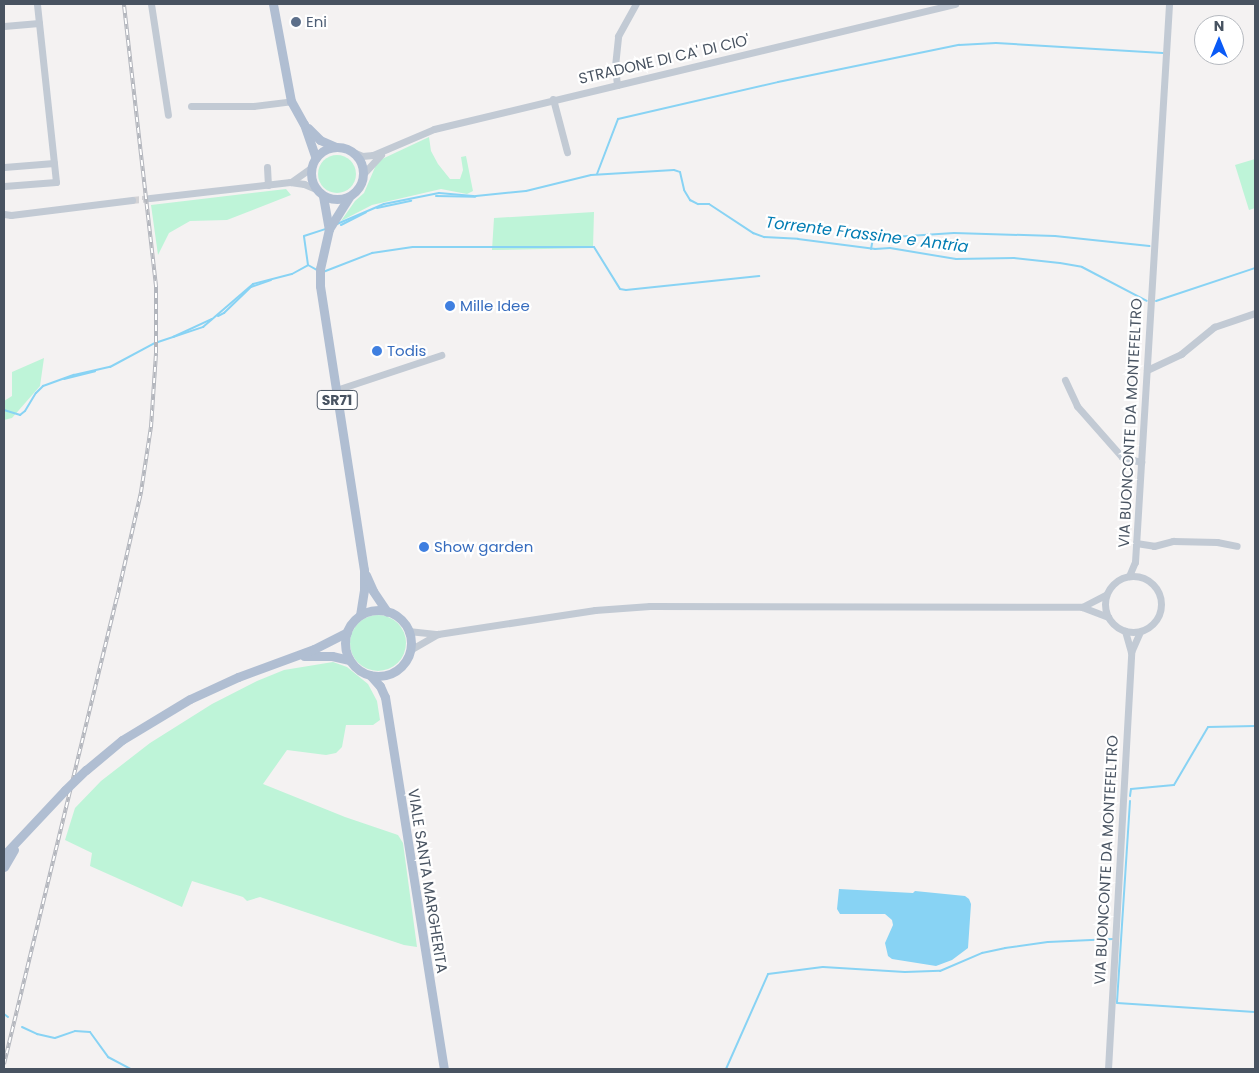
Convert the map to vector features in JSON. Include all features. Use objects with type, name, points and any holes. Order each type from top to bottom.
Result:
[{"type":"main road","points":[[274,4],[290,101],[304,124],[316,158]]},
{"type":"main road","points":[[304,124],[320,140],[353,152],[362,165],[364,173]]},
{"type":"main road","points":[[311,168],[316,158],[328,148],[336,147]]},
{"type":"main road","name":"SR71","points":[[311,168],[311,175],[320,192],[329,229]]},
{"type":"main road","name":"SR71","points":[[347,632],[360,615],[364,590],[364,570],[320,286],[320,269],[329,229],[349,197],[360,187],[364,173]]},
{"type":"main road","points":[[320,192],[332,199],[349,197]]},
{"type":"main road","name":"SR71","points":[[364,570],[373,591],[387,612],[400,619],[408,631]]},
{"type":"main road","points":[[360,615],[372,611],[387,612]]},
{"type":"main road","points":[[347,632],[345,646],[350,660],[358,669],[370,675],[381,676],[393,672],[404,662],[410,650],[408,631]]},
{"type":"main road","points":[[4,855],[65,790],[122,740],[190,699],[248,672],[296,656],[347,632]]},
{"type":"main road","points":[[296,656],[327,655],[350,660]]},
{"type":"main road","name":"VIALE SANTA MARGHERITA","points":[[385,697],[387,682],[393,672]]},
{"type":"main road","name":"VIALE SANTA MARGHERITA","points":[[370,675],[380,686],[385,697],[444,1069]]},
{"type":"main road","points":[[4,866],[28,828]]},
{"type":"street","points":[[4,186],[56,182],[37,4]]},
{"type":"street","points":[[151,4],[168,115]]},
{"type":"street","points":[[269,4],[276,19]]},
{"type":"street","points":[[618,85],[615,66],[618,36],[636,4]]},
{"type":"street","name":"STRADONE DI CA' DI CIO'","points":[[383,153],[434,129],[456,121],[618,85],[955,4]]},
{"type":"street","name":"VIA BUONCONTE DA MONTEFELTRO","points":[[1135,562],[1168,4]]},
{"type":"street","points":[[4,26],[39,23]]},
{"type":"street","points":[[553,99],[567,152]]},
{"type":"street","points":[[191,106],[253,106],[290,101]]},
{"type":"street","points":[[353,152],[362,156],[383,153]]},
{"type":"street","points":[[364,173],[383,153]]},
{"type":"street","points":[[4,167],[54,163]]},
{"type":"street","points":[[267,167],[268,185]]},
{"type":"street","points":[[290,182],[311,168]]},
{"type":"street","points":[[150,198],[290,182],[304,184],[320,192]]},
{"type":"street","points":[[4,214],[11,215],[132,200]]},
{"type":"street","points":[[1147,370],[1181,354],[1214,327],[1255,313]]},
{"type":"street","points":[[336,390],[441,355]]},
{"type":"street","points":[[1065,380],[1077,406],[1122,457],[1141,462]]},
{"type":"street","points":[[1136,543],[1154,546],[1173,541],[1217,542],[1237,546]]},
{"type":"street","points":[[1129,576],[1135,562]]},
{"type":"street","points":[[1135,562],[1140,576]]},
{"type":"street","points":[[1131,652],[1140,632],[1156,620],[1161,611],[1162,600],[1159,591],[1152,583],[1140,576],[1129,576],[1118,580],[1110,586],[1104,605],[1108,617],[1114,625],[1125,631],[1140,632]]},
{"type":"street","points":[[1082,607],[1106,595]]},
{"type":"street","points":[[408,631],[438,634],[594,610],[650,606],[1082,607],[1108,617]]},
{"type":"street","points":[[1125,631],[1131,652]]},
{"type":"street","points":[[410,650],[438,634]]},
{"type":"street","name":"VIA BUONCONTE DA MONTEFELTRO","points":[[1108,1069],[1131,652]]},
{"type":"green space","points":[[429,137],[431,151],[438,164],[450,179],[460,179],[463,170],[461,157],[466,156],[473,191],[467,194],[441,189],[372,205],[341,221],[355,201],[364,193],[376,165],[382,159]]},
{"type":"green space","points":[[337,155],[351,160],[356,174],[351,188],[337,193],[323,188],[318,174],[323,160]]},
{"type":"green space","points":[[1255,159],[1255,208],[1249,210],[1235,165]]},
{"type":"green space","points":[[286,189],[291,195],[227,220],[190,221],[169,233],[158,255],[151,205]]},
{"type":"green space","points":[[594,212],[593,248],[492,250],[494,218]]},
{"type":"green space","points":[[44,358],[40,386],[12,418],[4,420],[4,401],[12,396],[12,372]]},
{"type":"green space","points":[[378,615],[389,617],[398,623],[404,632],[406,643],[404,654],[398,663],[389,669],[378,671],[367,669],[358,663],[352,654],[350,643],[352,632],[358,623],[367,617]]},
{"type":"green space","points":[[333,662],[347,667],[368,684],[377,701],[380,720],[373,725],[346,725],[342,747],[336,753],[326,755],[287,750],[263,784],[345,817],[398,835],[403,843],[417,947],[404,945],[260,897],[247,901],[243,897],[192,881],[182,907],[90,866],[92,853],[65,840],[75,808],[101,781],[150,743],[212,704],[257,681],[284,670]]},
{"type":"water","points":[[839,889],[913,893],[915,891],[965,896],[971,904],[968,948],[952,960],[936,966],[892,959],[888,956],[885,943],[893,925],[892,920],[885,914],[840,914],[837,909]]},
{"type":"waterway","points":[[597,174],[618,119],[778,82],[959,45],[996,43],[1163,53]]},
{"type":"waterway","name":"Torrente Frassine e Antria","points":[[337,224],[384,204],[439,193],[476,196],[526,191],[591,175],[674,170],[680,172],[684,190],[690,200],[698,204],[709,204],[753,233],[764,237],[798,239],[875,249],[890,248],[956,259],[1014,258],[1060,263],[1082,267],[1147,301]]},
{"type":"waterway","name":"Torrente Frassine e Antria","points":[[436,196],[475,197]]},
{"type":"waterway","name":"Torrente Frassine e Antria","points":[[377,208],[411,201]]},
{"type":"waterway","name":"Torrente Frassine e Antria","points":[[341,225],[366,212]]},
{"type":"waterway","name":"Torrente Frassine e Antria","points":[[308,265],[304,236],[326,229]]},
{"type":"waterway","points":[[871,249],[873,239],[878,238],[954,233],[1055,236],[1149,246]]},
{"type":"waterway","points":[[323,272],[372,253],[413,247],[594,247],[620,289],[626,290],[759,276]]},
{"type":"waterway","points":[[308,265],[317,270]]},
{"type":"waterway","name":"Torrente Frassine e Antria","points":[[4,410],[20,415],[43,386],[74,375],[110,367],[155,343],[203,327],[253,284],[292,274],[308,265]]},
{"type":"waterway","name":"Torrente Frassine e Antria","points":[[1156,301],[1255,268]]},
{"type":"waterway","name":"Torrente Frassine e Antria","points":[[218,316],[224,313],[251,287],[271,280]]},
{"type":"waterway","name":"Torrente Frassine e Antria","points":[[173,337],[212,319]]},
{"type":"waterway","name":"Torrente Frassine e Antria","points":[[64,379],[95,371]]},
{"type":"waterway","points":[[1130,796],[1131,789],[1174,785],[1208,727],[1255,726]]},
{"type":"waterway","points":[[1130,801],[1117,1003],[1255,1012]]},
{"type":"waterway","points":[[726,1069],[768,974],[823,967],[905,972],[940,971],[982,953],[1005,948],[1048,942],[1113,939]]},
{"type":"waterway","points":[[4,1014],[8,1017]]},
{"type":"waterway","points":[[22,1027],[37,1034],[55,1038],[75,1031],[90,1032],[108,1057],[131,1069]]},
{"type":"tunnel","points":[[132,200],[150,198]]},
{"type":"railway","points":[[4,1064],[117,598],[141,492],[151,427],[156,353],[156,286],[124,4]]},
{"type":"place","name":"Eni","points":[[296,22]]},
{"type":"place","name":"Mille Idee","points":[[450,306]]},
{"type":"place","name":"Todis","points":[[377,351]]},
{"type":"place","name":"Show garden","points":[[424,547]]}]
